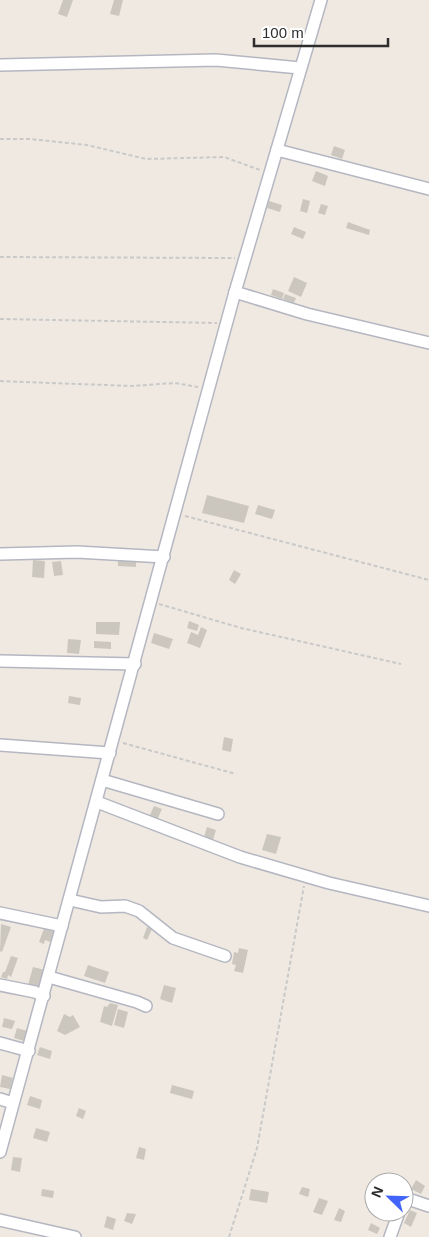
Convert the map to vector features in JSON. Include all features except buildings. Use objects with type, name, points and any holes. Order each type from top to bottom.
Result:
[{"type":"street","points":[[0,1152],[210,392],[245,258],[321,0]]},
{"type":"street","points":[[0,65],[216,60],[300,68]]},
{"type":"street","points":[[277,150],[429,189]]},
{"type":"street","points":[[236,292],[307,314],[429,343]]},
{"type":"street","points":[[0,554],[77,552],[164,557]]},
{"type":"street","points":[[0,662],[135,664]]},
{"type":"street","points":[[0,745],[110,753]]},
{"type":"street","points":[[102,780],[218,814]]},
{"type":"street","points":[[96,802],[240,857],[306,876],[429,906]]},
{"type":"street","points":[[70,900],[100,906],[125,906],[139,911],[173,938],[225,956]]},
{"type":"street","points":[[0,913],[62,926]]},
{"type":"street","points":[[49,977],[146,1006]]},
{"type":"street","points":[[0,985],[35,992],[44,996]]},
{"type":"street","points":[[0,1042],[29,1051]]},
{"type":"street","points":[[0,1099],[13,1103]]},
{"type":"street","points":[[414,1201],[429,1206]]},
{"type":"street","points":[[0,1220],[75,1237]]},
{"type":"street","points":[[390,1237],[395,1222]]},
{"type":"path","points":[[0,139],[30,139],[87,145],[146,160],[224,157],[270,173]]},
{"type":"path","points":[[0,257],[245,258]]},
{"type":"path","points":[[0,319],[227,324]]},
{"type":"path","points":[[0,381],[130,386],[176,383],[198,387],[210,392]]},
{"type":"path","points":[[176,513],[429,580]]},
{"type":"path","points":[[152,602],[241,628],[401,664]]},
{"type":"path","points":[[113,740],[236,774]]},
{"type":"path","points":[[230,1237],[257,1148],[306,876]]}]
